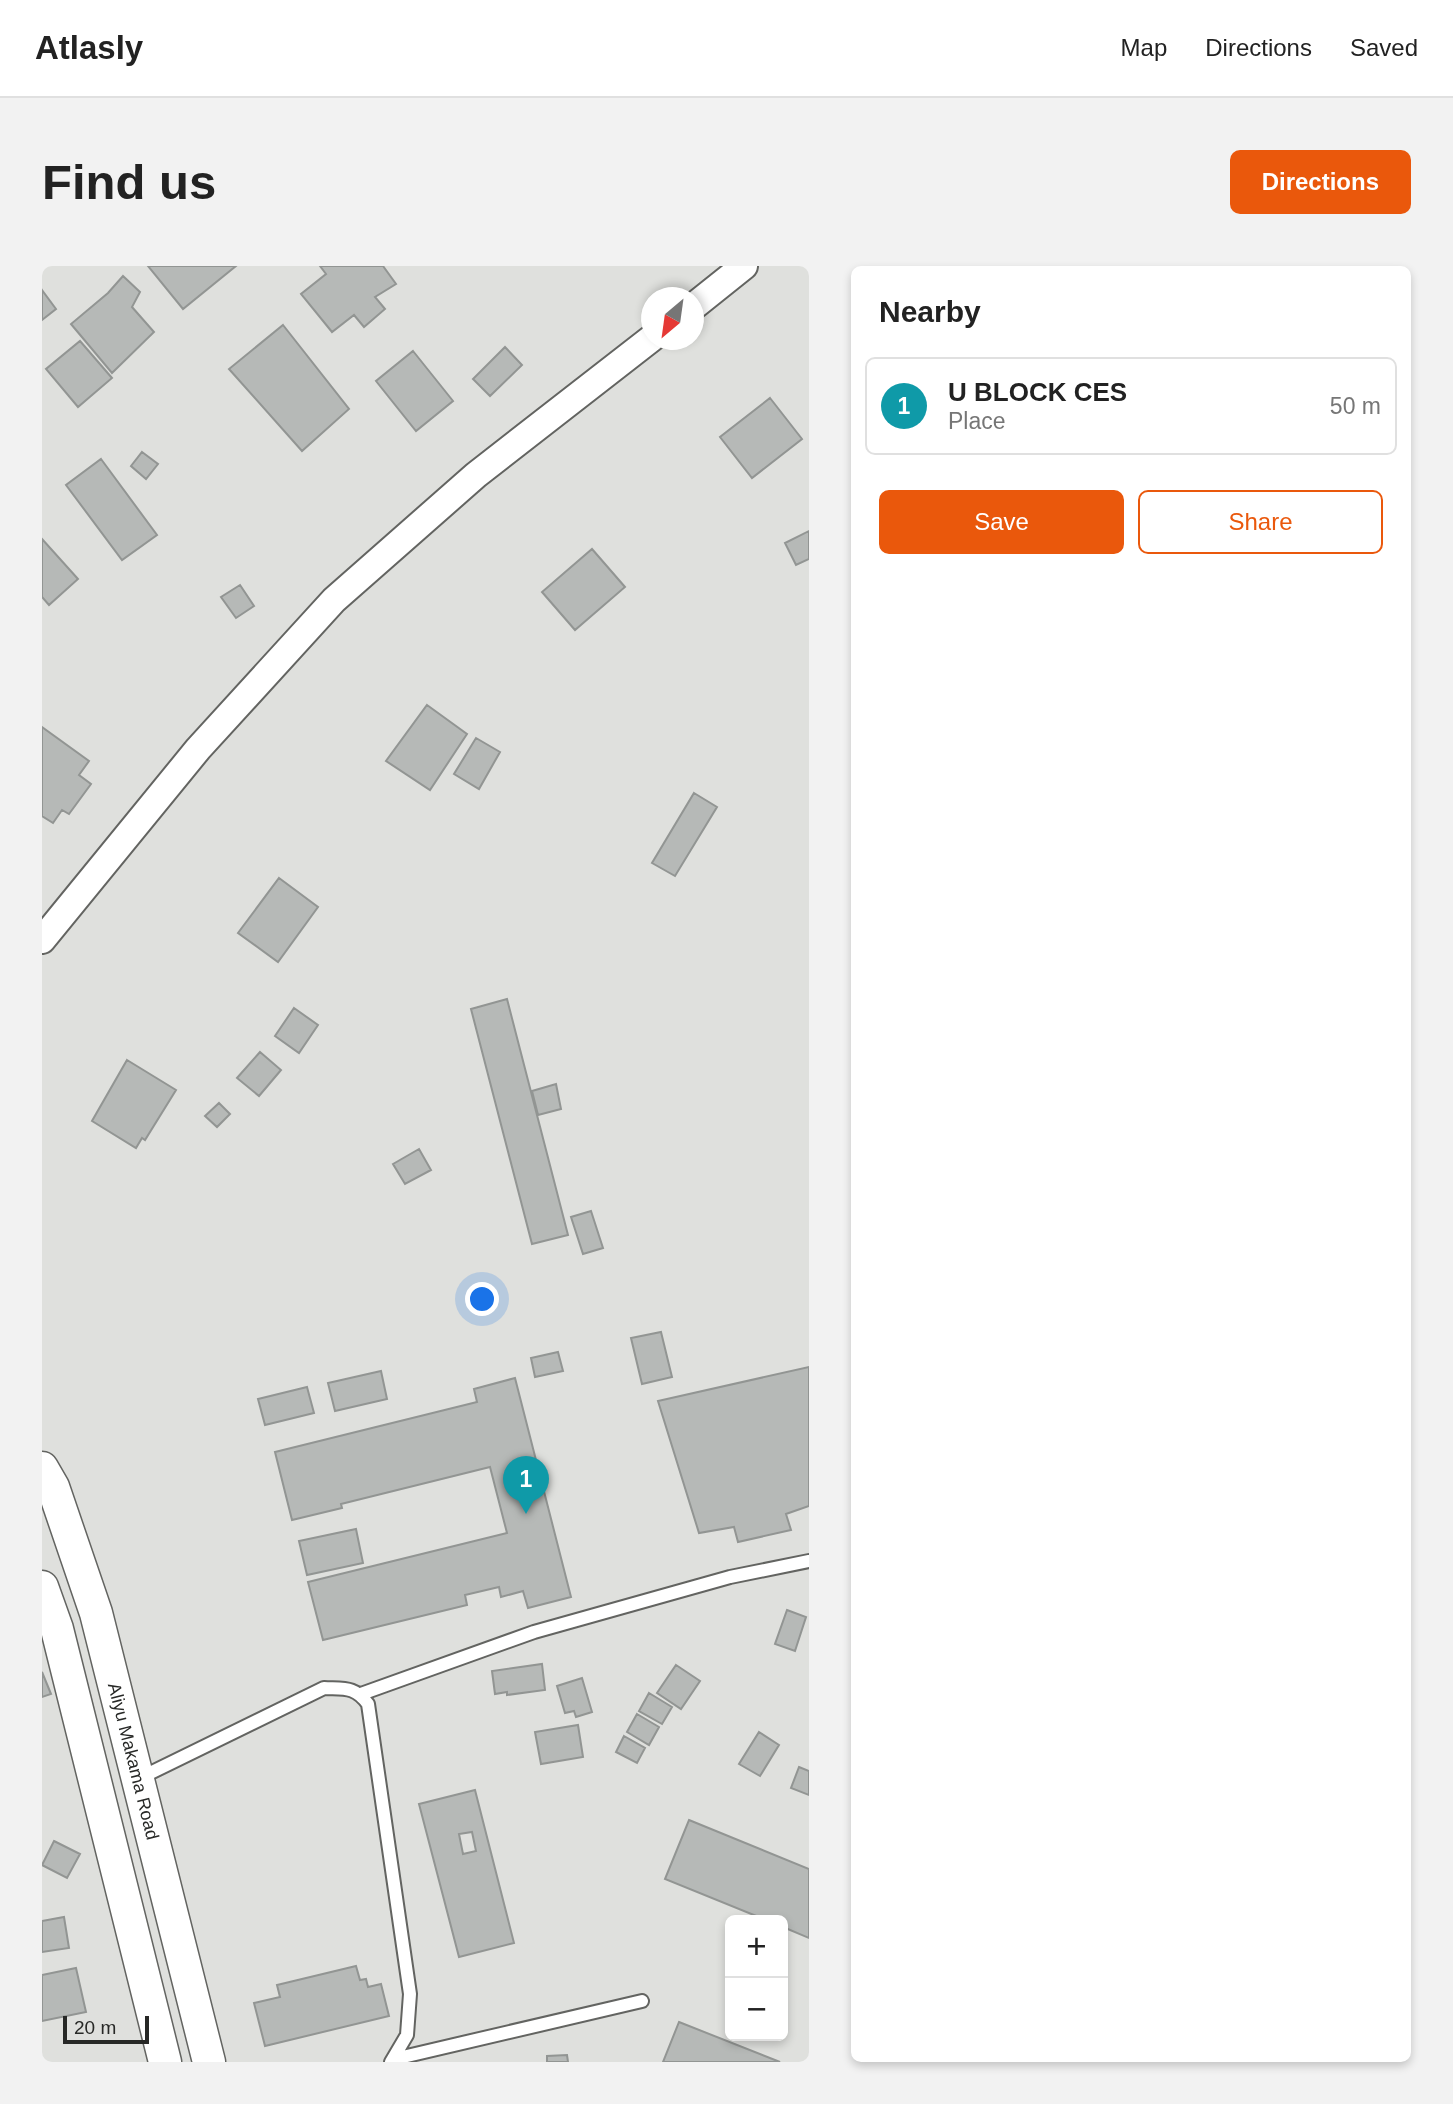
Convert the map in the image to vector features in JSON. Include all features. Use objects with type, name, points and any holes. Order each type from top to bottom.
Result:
[{"type":"street","points":[[704,298],[744,266]]},
{"type":"street","points":[[42,940],[198,749],[334,600],[476,475],[641,347]]},
{"type":"street","name":"Aliyu Makama Road","points":[[42,1468],[53,1487],[96,1614],[209,2062]]},
{"type":"street","points":[[42,1587],[57,1629],[165,2062]]},
{"type":"lane","points":[[361,1694],[534,1632],[730,1577],[809,1561]]},
{"type":"lane","points":[[137,1779],[324,1688],[349,1689],[361,1694],[368,1704],[410,1994],[407,2035],[393,2060]]},
{"type":"lane","points":[[393,2060],[642,2001]]},
{"type":"building","points":[[148,266],[236,266],[183,309]]},
{"type":"building","points":[[320,266],[383,266],[396,284],[375,297],[385,309],[364,327],[354,315],[332,332],[301,294],[326,274]]},
{"type":"building","points":[[123,276],[140,292],[132,307],[154,332],[112,373],[71,324],[108,293]]},
{"type":"building","points":[[42,290],[56,309],[42,320]]},
{"type":"building","points":[[283,325],[349,409],[302,451],[229,369]]},
{"type":"building","points":[[80,341],[112,378],[78,407],[46,369]]},
{"type":"building","points":[[505,347],[522,365],[490,396],[473,379]]},
{"type":"building","points":[[413,351],[453,401],[416,431],[376,381]]},
{"type":"building","points":[[770,398],[802,439],[752,478],[720,437]]},
{"type":"building","points":[[142,452],[158,464],[146,479],[131,466]]},
{"type":"building","points":[[101,459],[157,535],[122,560],[66,485]]},
{"type":"building","points":[[809,531],[809,559],[796,565],[785,543]]},
{"type":"building","points":[[42,539],[78,579],[49,605],[42,597]]},
{"type":"building","points":[[592,549],[625,587],[575,630],[542,592]]},
{"type":"building","points":[[240,585],[254,606],[236,618],[221,597]]},
{"type":"building","points":[[427,705],[467,734],[430,790],[386,761]]},
{"type":"building","points":[[42,727],[89,761],[79,775],[91,784],[69,814],[62,810],[53,823],[42,816]]},
{"type":"building","points":[[476,738],[500,752],[479,789],[454,774]]},
{"type":"building","points":[[694,793],[717,807],[675,876],[652,863]]},
{"type":"building","points":[[279,878],[318,907],[278,962],[238,933]]},
{"type":"building","points":[[507,999],[568,1235],[532,1244],[471,1009]]},
{"type":"building","points":[[294,1008],[318,1025],[299,1053],[275,1036]]},
{"type":"building","points":[[260,1052],[281,1070],[259,1096],[237,1078]]},
{"type":"building","points":[[127,1060],[176,1090],[145,1140],[142,1138],[136,1148],[92,1121]]},
{"type":"building","points":[[556,1084],[561,1109],[538,1115],[532,1091]]},
{"type":"building","points":[[219,1103],[230,1114],[217,1127],[205,1116]]},
{"type":"building","points":[[419,1149],[431,1170],[405,1184],[393,1164]]},
{"type":"building","points":[[591,1211],[603,1248],[583,1254],[571,1217]]},
{"type":"building","points":[[661,1332],[672,1377],[642,1384],[631,1338]]},
{"type":"building","points":[[558,1352],[563,1371],[535,1377],[531,1358]]},
{"type":"building","points":[[809,1367],[809,1506],[786,1514],[791,1530],[738,1542],[734,1527],[699,1533],[658,1401]]},
{"type":"building","points":[[381,1371],[387,1399],[335,1411],[328,1383]]},
{"type":"building","points":[[515,1378],[571,1597],[528,1608],[523,1591],[501,1597],[499,1587],[465,1595],[467,1605],[323,1640],[308,1582],[507,1533],[490,1467],[341,1504],[342,1508],[292,1520],[275,1452],[477,1402],[474,1389]]},
{"type":"building","points":[[307,1387],[314,1413],[265,1425],[258,1399]]},
{"type":"building","points":[[356,1529],[363,1563],[307,1575],[299,1541]]},
{"type":"building","points":[[787,1610],[806,1617],[795,1651],[775,1644]]},
{"type":"building","points":[[542,1664],[545,1690],[495,1694],[492,1671]]},
{"type":"building","points":[[676,1665],[700,1681],[681,1709],[657,1693]]},
{"type":"building","points":[[42,1672],[51,1694],[42,1697]]},
{"type":"building","points":[[582,1678],[592,1712],[576,1717],[574,1711],[565,1713],[557,1686]]},
{"type":"building","points":[[649,1693],[672,1707],[662,1724],[639,1711]]},
{"type":"building","points":[[637,1714],[659,1727],[649,1745],[627,1732]]},
{"type":"building","points":[[578,1725],[583,1757],[541,1764],[535,1732]]},
{"type":"building","points":[[759,1732],[779,1745],[760,1776],[739,1764]]},
{"type":"building","points":[[624,1736],[645,1748],[637,1763],[616,1752]]},
{"type":"building","points":[[799,1767],[809,1771],[809,1795],[791,1788]]},
{"type":"building","points":[[475,1790],[514,1943],[459,1957],[419,1804]],"holes":[[[472,1832],[476,1851],[463,1854],[459,1834]]]},
{"type":"building","points":[[689,1820],[809,1869],[809,1938],[788,1929],[788,1915],[754,1915],[665,1879]]},
{"type":"building","points":[[54,1841],[80,1854],[67,1878],[42,1865]]},
{"type":"building","points":[[64,1917],[69,1948],[42,1952],[42,1921]]},
{"type":"building","points":[[356,1966],[360,1980],[366,1979],[368,1987],[381,1984],[389,2016],[265,2046],[254,2003],[280,1997],[277,1985]]},
{"type":"building","points":[[76,1968],[86,2012],[42,2021],[42,1975]]},
{"type":"building","points":[[679,2022],[780,2062],[663,2062]]},
{"type":"building","points":[[567,2055],[568,2062],[547,2062],[547,2056]]},
{"type":"place","name":"U BLOCK CES","points":[[526,1514]]}]
